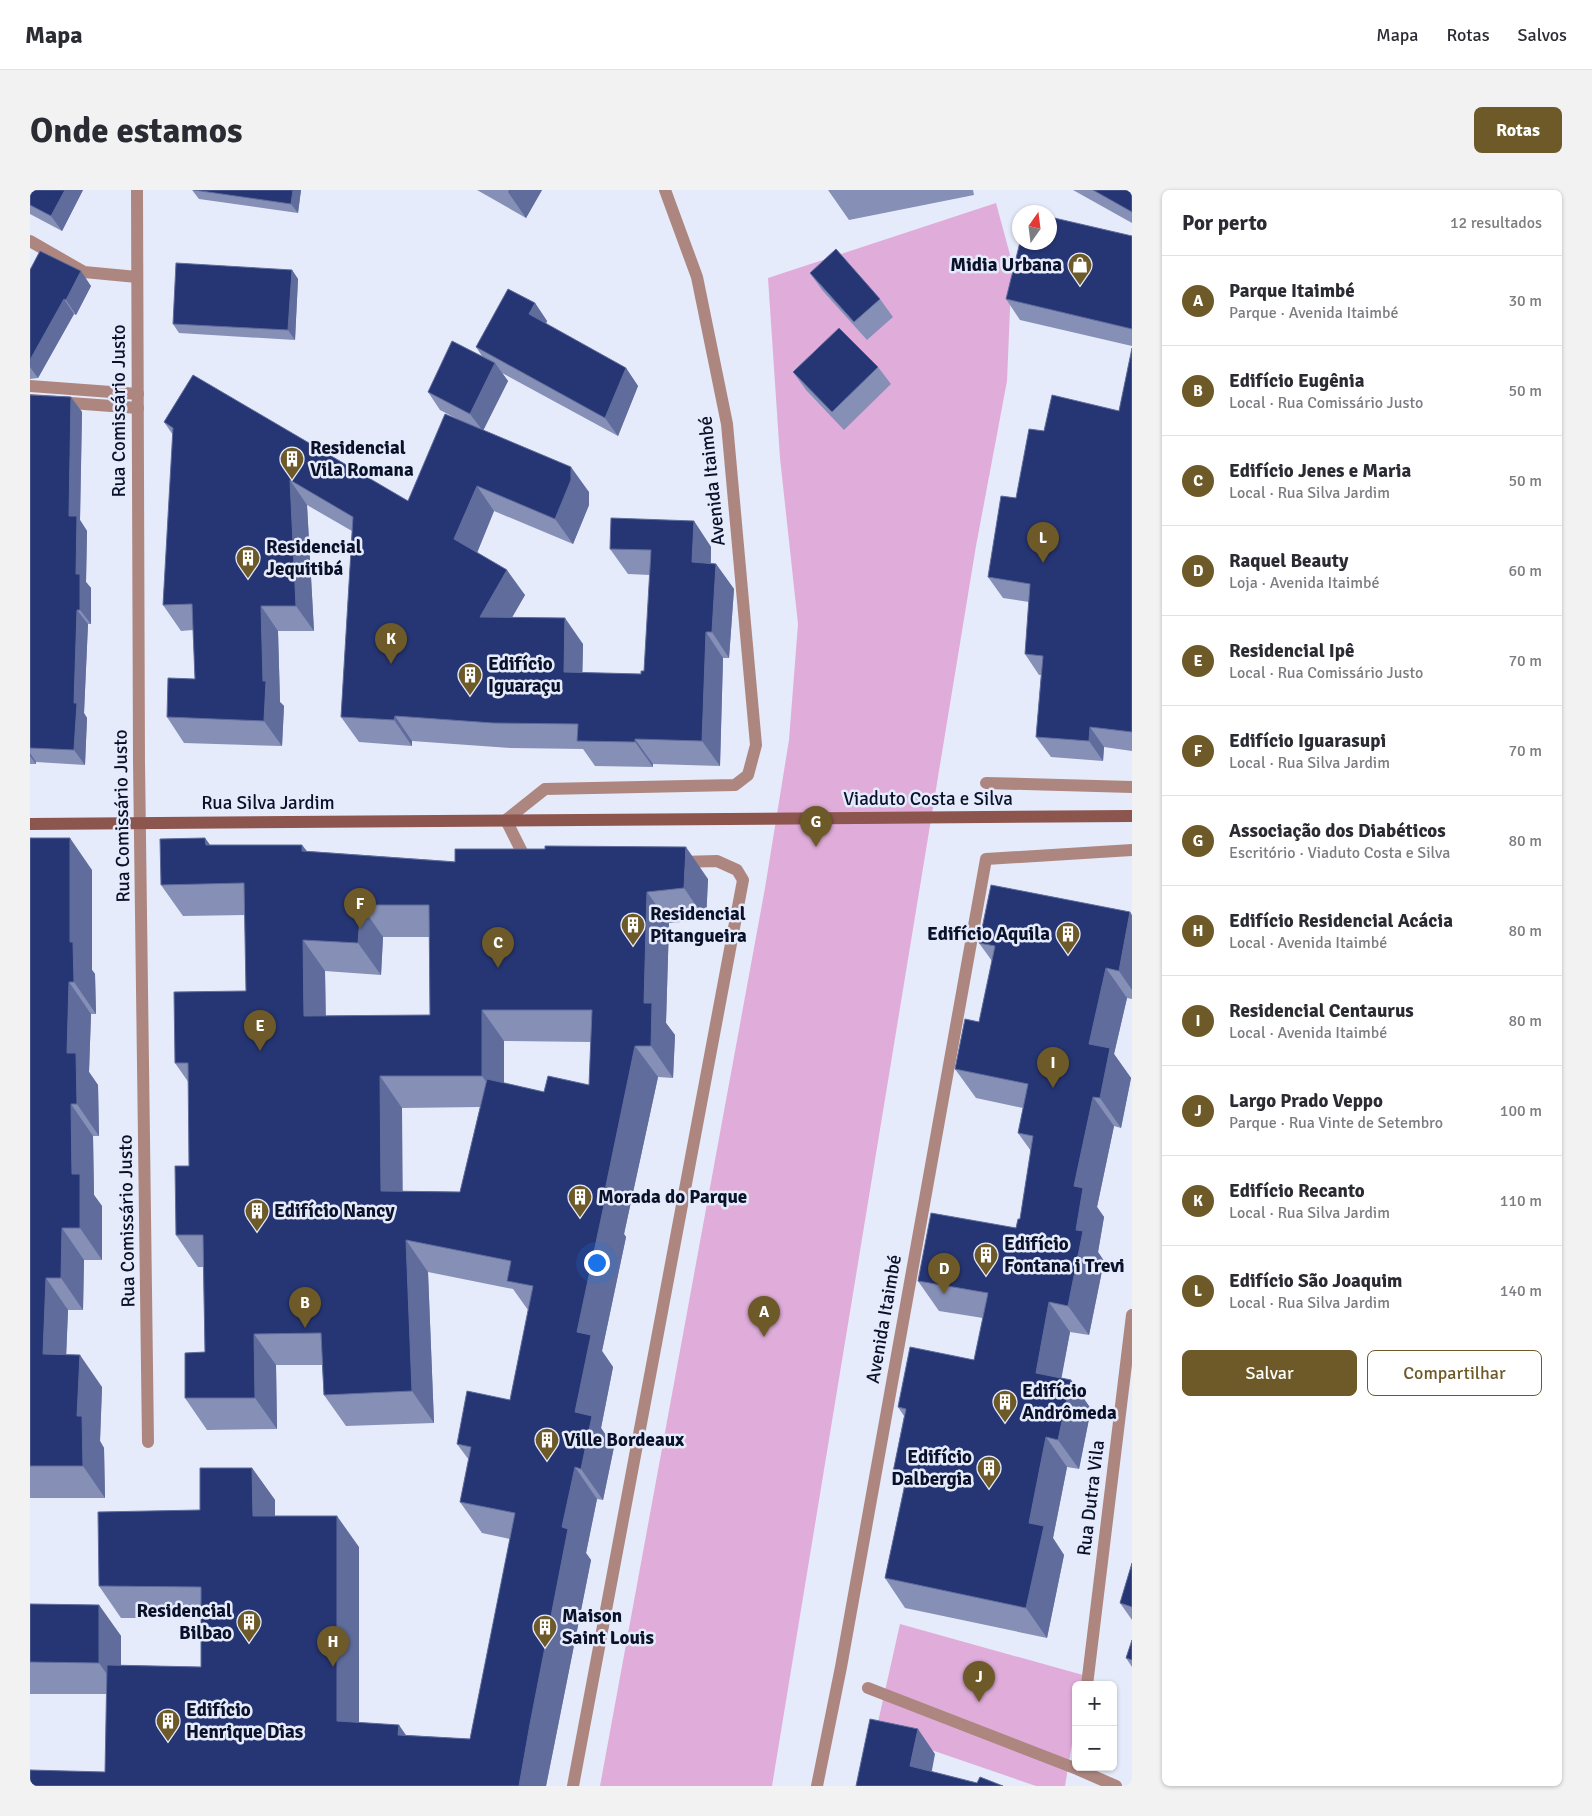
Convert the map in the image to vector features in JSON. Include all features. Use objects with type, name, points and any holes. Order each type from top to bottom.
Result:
[{"type":"street","name":"Rua Comissário Justo","points":[[137,190],[140,823],[148,1442]]},
{"type":"street","name":"Avenida Itaimbé","points":[[506,820],[545,789],[735,785],[748,775],[756,745],[727,424],[698,277],[665,190]]},
{"type":"street","points":[[30,241],[84,272],[137,277]]},
{"type":"street","points":[[30,386],[138,394]]},
{"type":"street","points":[[30,400],[138,408]]},
{"type":"street","points":[[986,783],[1132,787]]},
{"type":"street","name":"Viaduto Costa e Silva","points":[[568,820],[1132,816]]},
{"type":"street","points":[[506,820],[527,862],[547,862]]},
{"type":"street","name":"Rua Silva Jardim","points":[[30,824],[568,820]]},
{"type":"street","name":"Avenida Itaimbé","points":[[818,1786],[986,858],[1132,850]]},
{"type":"street","points":[[573,1786],[743,880],[737,870],[717,862],[667,862]]},
{"type":"street","name":"Rua Dutra Vila","points":[[1087,1681],[1132,1315]]},
{"type":"street","points":[[868,1688],[1072,1766]]},
{"type":"street","points":[[1084,1771],[1116,1786]]},
{"type":"shaded area","points":[[996,203],[1012,262],[1007,381],[976,546],[772,1786],[600,1786],[765,888],[789,740],[798,624],[780,458],[768,278]]},
{"type":"shaded area","points":[[900,1624],[1083,1675],[1082,1681],[1072,1681],[1072,1744],[1065,1786],[1036,1786],[876,1731]]},
{"type":"building","points":[[30,190],[65,190],[51,216],[30,205]]},
{"type":"building","points":[[194,190],[293,190],[291,204]]},
{"type":"building","points":[[1093,190],[1132,190],[1132,212]]},
{"type":"building","name":"Midia Urbana","points":[[1057,219],[1132,236],[1132,329],[1006,299],[1018,250],[1057,250]]},
{"type":"building","points":[[836,249],[880,299],[854,322],[810,273]]},
{"type":"building","points":[[40,251],[81,271],[30,360],[30,270]]},
{"type":"building","points":[[176,263],[292,270],[288,330],[173,324]]},
{"type":"building","points":[[508,289],[535,303],[529,314],[626,368],[605,418],[476,347]]},
{"type":"building","points":[[839,328],[878,367],[832,412],[793,372]]},
{"type":"building","points":[[452,341],[495,363],[470,414],[428,392]]},
{"type":"building","points":[[1132,348],[1132,732],[1090,727],[1089,741],[1036,737],[1043,656],[1025,654],[1030,584],[988,577],[1001,496],[1016,498],[1029,429],[1044,431],[1052,395],[1119,411]]},
{"type":"building","points":[[193,375],[408,501],[445,414],[571,467],[571,480],[555,519],[477,486],[454,539],[507,570],[480,617],[565,618],[564,672],[641,674],[641,671],[644,671],[651,550],[610,549],[611,518],[694,521],[692,562],[716,564],[712,632],[706,632],[702,741],[635,739],[635,742],[577,741],[578,724],[493,723],[395,716],[394,720],[341,717],[353,517],[290,480],[296,606],[261,606],[263,681],[266,681],[264,721],[167,717],[168,678],[195,679],[192,604],[163,605],[173,428],[164,422]]},
{"type":"building","points":[[30,395],[71,397],[69,516],[77,516],[76,574],[80,574],[80,610],[77,610],[74,703],[77,703],[74,750],[30,748]]},
{"type":"building","points":[[30,838],[70,838],[70,942],[73,942],[74,982],[69,982],[67,1053],[76,1053],[77,1104],[71,1104],[72,1174],[80,1174],[80,1228],[62,1228],[61,1278],[46,1278],[43,1354],[80,1355],[77,1416],[82,1416],[83,1466],[30,1466]]},
{"type":"building","points":[[205,838],[206,845],[302,845],[302,851],[455,862],[455,849],[545,849],[545,846],[686,847],[684,888],[647,892],[644,1003],[652,1003],[651,1046],[635,1046],[577,1332],[591,1335],[575,1412],[592,1416],[581,1469],[575,1467],[562,1527],[568,1529],[519,1786],[30,1786],[30,1770],[105,1772],[107,1665],[201,1667],[201,1587],[99,1586],[98,1512],[200,1510],[200,1468],[252,1468],[253,1516],[337,1516],[337,1721],[399,1725],[398,1735],[470,1739],[515,1513],[460,1502],[471,1447],[457,1444],[467,1391],[510,1400],[533,1286],[507,1281],[511,1261],[406,1240],[412,1391],[324,1395],[321,1333],[254,1334],[255,1398],[185,1398],[185,1353],[205,1352],[203,1235],[176,1235],[175,1166],[189,1166],[188,1063],[175,1063],[174,992],[246,991],[244,883],[161,885],[160,839]],"holes":[[[361,905],[429,905],[430,1015],[304,1016],[303,940],[358,943]],[[482,1010],[592,1010],[589,1085],[548,1076],[544,1092],[487,1079],[460,1192],[381,1191],[380,1076],[482,1076]]]},
{"type":"building","points":[[991,885],[1130,912],[1119,971],[1106,968],[1089,1044],[1110,1048],[1100,1098],[1093,1097],[1074,1186],[1083,1188],[1076,1230],[1083,1231],[1068,1306],[1049,1302],[1036,1373],[1071,1380],[1058,1440],[1046,1437],[1029,1523],[1044,1526],[1026,1608],[885,1578],[907,1475],[893,1472],[906,1409],[898,1407],[910,1347],[974,1360],[988,1293],[918,1281],[931,1213],[1016,1228],[1018,1219],[1020,1219],[1033,1136],[1018,1133],[1028,1084],[955,1069],[965,1019],[979,1022],[995,946],[979,943]]},
{"type":"building","points":[[1132,1563],[1132,1607],[1120,1603]]},
{"type":"building","points":[[30,1604],[99,1605],[99,1663],[30,1662]]},
{"type":"building","points":[[1132,1640],[1132,1660],[1126,1658]]},
{"type":"building","points":[[870,1719],[918,1729],[910,1766],[977,1783],[980,1777],[1003,1786],[856,1786]]},
{"type":"place","name":"Midia Urbana","points":[[1080,286]]},
{"type":"place","name":"Residencial Vila Romana","points":[[292,480]]},
{"type":"place","name":"Edifício São Joaquim","points":[[1043,563]]},
{"type":"place","name":"Residencial Jequitibá","points":[[248,579]]},
{"type":"place","name":"Edifício Recanto","points":[[391,664]]},
{"type":"place","name":"Edifício Iguaraçu","points":[[470,696]]},
{"type":"place","name":"Associação dos Diabéticos","points":[[816,847]]},
{"type":"place","name":"Edifício Iguarasupi","points":[[360,929]]},
{"type":"place","name":"Residencial Pitangueira","points":[[633,946]]},
{"type":"place","name":"Edifício Aquila","points":[[1068,955]]},
{"type":"place","name":"Edifício Jenes e Maria","points":[[498,968]]},
{"type":"place","name":"Residencial Ipê","points":[[260,1051]]},
{"type":"place","name":"Residencial Centaurus","points":[[1053,1088]]},
{"type":"place","name":"Morada do Parque","points":[[580,1218]]},
{"type":"place","name":"Edifício Nancy","points":[[257,1232]]},
{"type":"place","name":"Edifício Fontana i Trevi","points":[[986,1276]]},
{"type":"place","name":"Raquel Beauty","points":[[944,1294]]},
{"type":"place","name":"Edifício Eugênia","points":[[305,1328]]},
{"type":"place","name":"Parque Itaimbé","points":[[764,1337]]},
{"type":"place","name":"Edifício Andrômeda","points":[[1005,1423]]},
{"type":"place","name":"Ville Bordeaux","points":[[547,1461]]},
{"type":"place","name":"Edifício Dalbergia","points":[[989,1489]]},
{"type":"place","name":"Residencial Bilbao","points":[[249,1643]]},
{"type":"place","name":"Maison Saint Louis","points":[[545,1648]]},
{"type":"place","name":"Edifício Residencial Acácia","points":[[333,1667]]},
{"type":"place","name":"Largo Prado Veppo","points":[[979,1702]]},
{"type":"place","name":"Edifício Henrique Dias","points":[[168,1742]]}]
